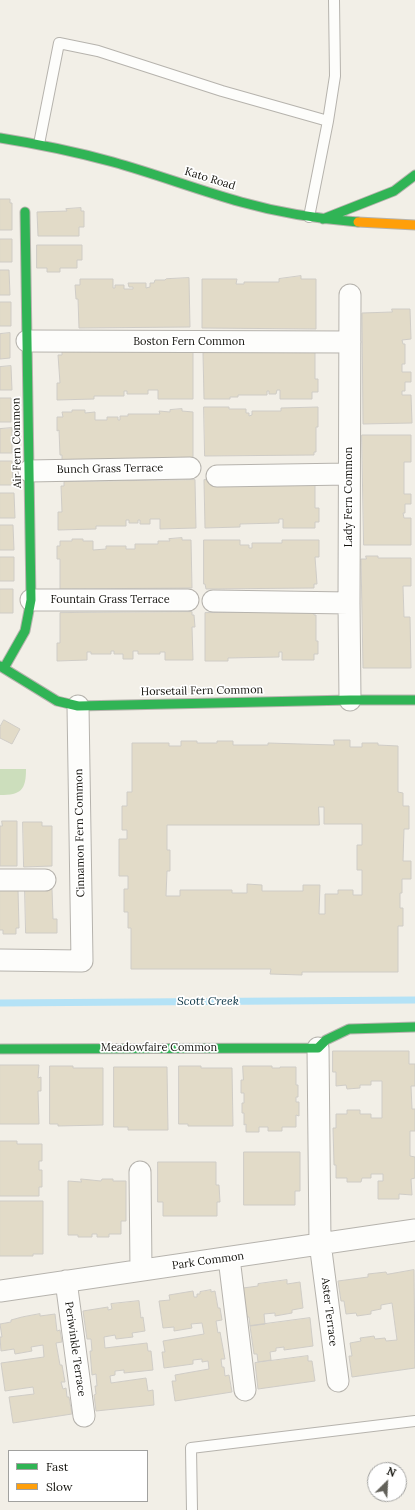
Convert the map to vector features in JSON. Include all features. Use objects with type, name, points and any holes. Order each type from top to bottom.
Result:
[{"type":"street","name":"Kato Road","points":[[0,138],[39,144],[113,162],[261,208],[323,219],[415,226]]},
{"type":"street","points":[[323,219],[394,191],[415,175]]},
{"type":"street","name":"Air Fern Common","points":[[2,667],[24,632],[31,600],[25,212]]},
{"type":"street","name":"Lady Fern Common","points":[[350,295],[350,700]]},
{"type":"street","name":"Boston Fern Common","points":[[27,341],[350,342]]},
{"type":"street","name":"Bunch Grass Terrace","points":[[29,471],[190,468]]},
{"type":"street","points":[[217,476],[350,474]]},
{"type":"street","name":"Fountain Grass Terrace","points":[[31,600],[188,600]]},
{"type":"street","points":[[213,601],[349,603]]},
{"type":"street","name":"Horsetail Fern Common","points":[[2,667],[56,701],[78,706],[415,700]]},
{"type":"street","name":"Cinnamon Fern Common","points":[[0,960],[82,961],[78,706]]},
{"type":"street","points":[[0,880],[45,880]]},
{"type":"street","points":[[320,1243],[318,1048],[326,1040],[349,1029],[415,1027]]},
{"type":"street","name":"Meadowfaire Common","points":[[0,1049],[318,1048]]},
{"type":"street","points":[[140,1172],[141,1270]]},
{"type":"street","name":"Park Common","points":[[0,1291],[415,1230]]},
{"type":"street","name":"Aster Terrace","points":[[320,1243],[338,1381]]},
{"type":"street","points":[[229,1258],[245,1390]]},
{"type":"street","name":"Periwinkle Terrace","points":[[66,1281],[84,1416]]},
{"type":"lane","points":[[309,217],[328,121],[334,76],[334,0]]},
{"type":"lane","points":[[39,144],[59,43],[98,51],[222,91],[328,121]]},
{"type":"lane","points":[[192,1510],[191,1448],[415,1420]]},
{"type":"green space","points":[[0,769],[26,769],[25,782],[21,790],[13,794],[0,795]]},
{"type":"building","points":[[0,199],[10,199],[10,203],[12,203],[12,230],[0,230]]},
{"type":"building","points":[[81,208],[81,211],[84,211],[84,227],[79,227],[79,236],[38,236],[37,212],[67,211],[66,209]]},
{"type":"building","points":[[0,239],[12,239],[12,262],[0,262]]},
{"type":"building","points":[[37,245],[82,245],[82,260],[77,260],[77,268],[60,268],[60,272],[47,272],[47,268],[37,268]]},
{"type":"building","points":[[0,270],[9,270],[10,295],[0,295]]},
{"type":"building","points":[[301,276],[301,279],[316,279],[316,329],[202,328],[202,279],[237,279],[236,284],[244,284],[244,282],[279,282],[279,279]]},
{"type":"building","points":[[189,278],[190,327],[79,328],[78,299],[76,299],[75,285],[80,285],[80,279],[113,279],[113,288],[115,288],[115,285],[124,285],[124,289],[133,289],[133,287],[129,287],[128,283],[146,283],[146,288],[150,287],[150,283],[154,283],[155,280]]},
{"type":"building","points":[[0,302],[11,302],[11,326],[0,326]]},
{"type":"building","points":[[392,309],[410,309],[411,339],[402,340],[403,344],[405,344],[405,364],[402,364],[402,372],[411,372],[411,382],[405,382],[405,391],[402,391],[402,395],[411,395],[412,423],[363,424],[362,313],[392,312]]},
{"type":"building","points":[[10,333],[10,358],[0,359],[0,334]]},
{"type":"building","points":[[193,351],[193,399],[158,399],[158,390],[148,390],[148,394],[127,394],[127,391],[124,391],[124,396],[94,396],[94,399],[57,400],[57,383],[60,383],[58,355],[62,355],[62,352]]},
{"type":"building","points":[[315,351],[315,379],[318,379],[318,392],[312,392],[312,399],[280,399],[280,390],[277,390],[276,394],[269,394],[269,391],[267,391],[267,395],[238,395],[238,397],[230,397],[230,399],[204,399],[203,353]]},
{"type":"building","points":[[11,366],[12,390],[0,390],[0,367]]},
{"type":"building","points":[[0,398],[11,398],[11,422],[0,422]]},
{"type":"building","points":[[204,407],[246,409],[246,413],[249,413],[249,416],[252,415],[252,411],[281,411],[281,408],[318,407],[316,452],[314,452],[314,455],[205,456]]},
{"type":"building","points":[[182,409],[182,411],[193,412],[193,459],[62,460],[62,455],[60,455],[59,430],[57,431],[57,417],[63,417],[62,412],[85,410],[85,413],[95,412],[95,420],[107,420],[107,417],[118,417],[118,420],[120,420],[120,416],[128,416],[128,414],[160,414],[159,411],[170,412],[170,410]]},
{"type":"building","points":[[12,428],[12,453],[0,453],[0,429]]},
{"type":"building","points":[[362,435],[411,435],[411,462],[404,462],[404,494],[411,494],[411,504],[405,504],[405,513],[403,513],[404,518],[411,518],[411,545],[364,545]]},
{"type":"building","points":[[0,461],[12,461],[13,485],[0,485]]},
{"type":"building","points":[[315,479],[315,508],[319,508],[319,522],[315,522],[315,528],[283,528],[283,519],[279,519],[279,523],[240,524],[240,527],[205,528],[204,480]]},
{"type":"building","points":[[195,480],[196,528],[160,529],[160,519],[150,519],[150,524],[140,524],[140,520],[138,520],[138,523],[129,523],[129,520],[126,520],[126,526],[96,526],[96,529],[58,530],[58,512],[62,512],[61,486],[64,486],[64,482]]},
{"type":"building","points":[[0,493],[14,493],[15,518],[0,518]]},
{"type":"building","points":[[0,525],[13,525],[14,550],[0,550]]},
{"type":"building","points":[[182,538],[182,540],[191,540],[192,588],[60,589],[60,559],[57,559],[57,546],[60,546],[60,541],[83,539],[83,541],[93,541],[93,550],[106,549],[106,546],[126,546],[126,549],[135,549],[135,544],[158,544],[158,541],[170,541],[169,539]]},
{"type":"building","points":[[204,540],[240,540],[240,545],[249,545],[249,548],[252,548],[252,543],[282,543],[282,540],[319,540],[319,557],[315,557],[317,584],[314,584],[314,588],[206,589],[204,584]]},
{"type":"building","points":[[366,556],[378,556],[378,558],[411,558],[411,586],[403,586],[404,617],[410,617],[411,668],[363,668],[361,559],[366,559]]},
{"type":"building","points":[[0,557],[14,557],[14,581],[0,581]]},
{"type":"building","points":[[0,589],[13,589],[13,613],[0,613]]},
{"type":"building","points":[[192,612],[192,615],[194,615],[195,627],[192,627],[193,660],[165,660],[165,652],[160,652],[160,654],[138,654],[138,651],[133,651],[133,659],[123,659],[123,654],[114,654],[114,651],[111,651],[111,654],[91,654],[91,652],[87,652],[87,660],[57,661],[57,643],[60,643],[60,613]]},
{"type":"building","points":[[314,612],[314,615],[316,615],[316,641],[318,641],[318,654],[314,654],[314,660],[282,660],[282,652],[279,652],[279,657],[228,658],[228,661],[205,661],[205,613]]},
{"type":"building","points":[[4,720],[20,729],[12,744],[0,738],[0,727]]},
{"type":"building","points":[[334,740],[350,740],[350,747],[362,747],[362,743],[378,743],[378,745],[398,746],[398,792],[403,793],[403,806],[409,806],[409,829],[404,829],[403,861],[411,861],[411,879],[402,879],[402,893],[400,893],[400,908],[403,908],[403,926],[398,926],[398,972],[302,972],[302,975],[270,974],[271,969],[131,969],[131,928],[128,928],[128,912],[124,912],[124,889],[128,889],[128,876],[119,876],[119,839],[127,839],[127,830],[122,830],[122,806],[127,806],[127,792],[132,792],[132,743],[169,743],[169,746],[181,746],[181,741],[217,743],[217,741],[233,741],[233,745],[268,745],[268,743],[334,745]],"holes":[[[319,807],[324,807],[324,824],[362,824],[362,845],[357,845],[357,870],[362,870],[362,895],[353,895],[353,890],[338,890],[338,894],[325,894],[325,914],[319,914],[320,885],[303,885],[303,891],[262,891],[262,885],[247,884],[247,893],[232,893],[232,890],[180,890],[180,896],[166,896],[167,871],[170,871],[170,850],[167,850],[167,825],[319,825]]]},
{"type":"building","points":[[2,821],[17,821],[17,866],[0,866],[0,826],[2,826]]},
{"type":"building","points":[[23,822],[42,822],[42,826],[52,826],[52,866],[24,867]]},
{"type":"building","points":[[0,889],[18,889],[19,928],[16,928],[16,934],[3,934],[3,930],[0,930]]},
{"type":"building","points":[[25,889],[52,889],[53,919],[57,919],[57,933],[26,933]]},
{"type":"building","points":[[333,1051],[409,1051],[409,1064],[415,1064],[415,1086],[411,1086],[412,1109],[415,1109],[415,1131],[410,1131],[410,1156],[415,1157],[415,1178],[411,1179],[412,1195],[399,1194],[399,1199],[378,1199],[378,1181],[383,1181],[383,1174],[371,1174],[371,1178],[362,1178],[361,1182],[347,1182],[347,1178],[336,1178],[336,1165],[334,1165],[333,1128],[336,1128],[336,1114],[347,1114],[347,1110],[360,1110],[360,1114],[371,1114],[371,1118],[382,1118],[382,1081],[371,1081],[371,1085],[360,1085],[360,1088],[347,1089],[346,1085],[336,1086],[336,1072],[333,1072]]},
{"type":"building","points":[[0,1065],[39,1065],[38,1078],[41,1077],[41,1091],[38,1091],[39,1124],[0,1124]]},
{"type":"building","points":[[50,1066],[103,1068],[103,1125],[58,1126],[58,1124],[50,1124]]},
{"type":"building","points":[[179,1066],[232,1068],[233,1126],[188,1126],[188,1124],[179,1124]]},
{"type":"building","points":[[243,1066],[272,1066],[272,1068],[296,1067],[298,1097],[296,1097],[296,1102],[299,1102],[299,1116],[296,1115],[296,1127],[282,1127],[282,1131],[268,1131],[268,1127],[259,1127],[259,1132],[246,1132],[246,1124],[244,1125],[244,1113],[242,1113],[244,1093],[241,1093]]},
{"type":"building","points":[[114,1067],[167,1067],[168,1130],[128,1130],[128,1127],[114,1127]]},
{"type":"building","points":[[0,1141],[17,1141],[17,1144],[42,1144],[42,1161],[39,1161],[39,1170],[42,1170],[42,1187],[39,1187],[39,1196],[0,1196]]},
{"type":"building","points":[[244,1152],[300,1152],[300,1191],[295,1191],[295,1205],[244,1205]]},
{"type":"building","points":[[158,1162],[216,1162],[216,1185],[219,1185],[220,1202],[217,1202],[217,1216],[163,1216],[163,1202],[158,1202]]},
{"type":"building","points":[[81,1179],[101,1181],[102,1179],[113,1179],[113,1181],[126,1181],[126,1221],[121,1221],[121,1234],[109,1234],[109,1237],[97,1237],[97,1234],[92,1234],[92,1237],[68,1235],[68,1181],[81,1182]]},
{"type":"building","points":[[0,1201],[43,1201],[43,1254],[33,1254],[33,1256],[0,1256]]},
{"type":"building","points":[[414,1270],[415,1368],[352,1377],[349,1356],[352,1356],[350,1343],[361,1341],[360,1338],[374,1336],[375,1339],[385,1338],[386,1341],[397,1340],[392,1303],[381,1305],[381,1309],[371,1311],[371,1314],[357,1316],[356,1313],[346,1314],[344,1301],[341,1301],[338,1281],[368,1277],[368,1274],[386,1272],[387,1274]]},
{"type":"building","points":[[287,1280],[287,1284],[300,1282],[303,1308],[292,1310],[292,1313],[275,1316],[275,1313],[264,1314],[265,1324],[250,1326],[249,1317],[247,1317],[243,1288],[258,1286],[258,1284]]},
{"type":"building","points":[[211,1290],[211,1292],[215,1291],[218,1308],[220,1308],[222,1320],[216,1321],[218,1333],[220,1332],[225,1359],[221,1359],[222,1367],[224,1367],[225,1376],[229,1375],[232,1392],[175,1401],[172,1381],[176,1381],[175,1375],[209,1369],[208,1361],[202,1362],[202,1359],[193,1360],[193,1364],[164,1368],[162,1352],[165,1352],[163,1341],[204,1334],[202,1323],[191,1324],[192,1328],[174,1331],[174,1327],[163,1328],[159,1301],[170,1300],[169,1295],[193,1291],[194,1297],[197,1297],[197,1294],[200,1294],[200,1292]]},
{"type":"building","points":[[139,1301],[141,1318],[143,1317],[145,1331],[132,1333],[133,1337],[116,1339],[115,1335],[104,1337],[105,1348],[147,1343],[148,1351],[151,1351],[153,1370],[124,1373],[124,1370],[115,1371],[115,1375],[110,1376],[111,1383],[146,1378],[148,1391],[153,1390],[154,1405],[96,1411],[94,1395],[96,1394],[95,1386],[97,1386],[96,1374],[92,1375],[90,1351],[92,1351],[91,1339],[87,1339],[83,1311],[108,1307],[108,1310],[112,1309],[111,1304]]},
{"type":"building","points":[[40,1314],[40,1316],[55,1314],[57,1331],[60,1330],[62,1342],[56,1343],[65,1382],[61,1382],[63,1389],[66,1388],[72,1414],[13,1423],[9,1397],[34,1394],[33,1387],[5,1391],[1,1363],[44,1357],[43,1345],[31,1347],[32,1351],[15,1354],[14,1349],[1,1351],[0,1337],[2,1337],[0,1324],[11,1322],[11,1320],[22,1317]]},
{"type":"building","points":[[310,1318],[313,1346],[284,1350],[284,1347],[276,1348],[276,1351],[270,1352],[271,1360],[258,1362],[257,1354],[254,1354],[250,1326]]},
{"type":"building","points":[[308,1356],[308,1361],[312,1361],[315,1381],[258,1389],[255,1363]]},
{"type":"waterway","name":"Scott Creek","points":[[0,1003],[415,1000]]},
{"type":"traffic: fast","points":[[0,138],[57,148],[113,162],[256,206],[314,217],[358,222]]},
{"type":"traffic: fast","points":[[323,219],[394,191],[415,175]]},
{"type":"traffic: fast","points":[[4,668],[25,631],[31,600],[25,212]]},
{"type":"traffic: fast","points":[[0,666],[57,701],[78,706],[415,700]]},
{"type":"traffic: fast","points":[[0,1049],[318,1048],[326,1040],[349,1029],[415,1027]]},
{"type":"traffic: slow","points":[[358,222],[415,225]]}]
